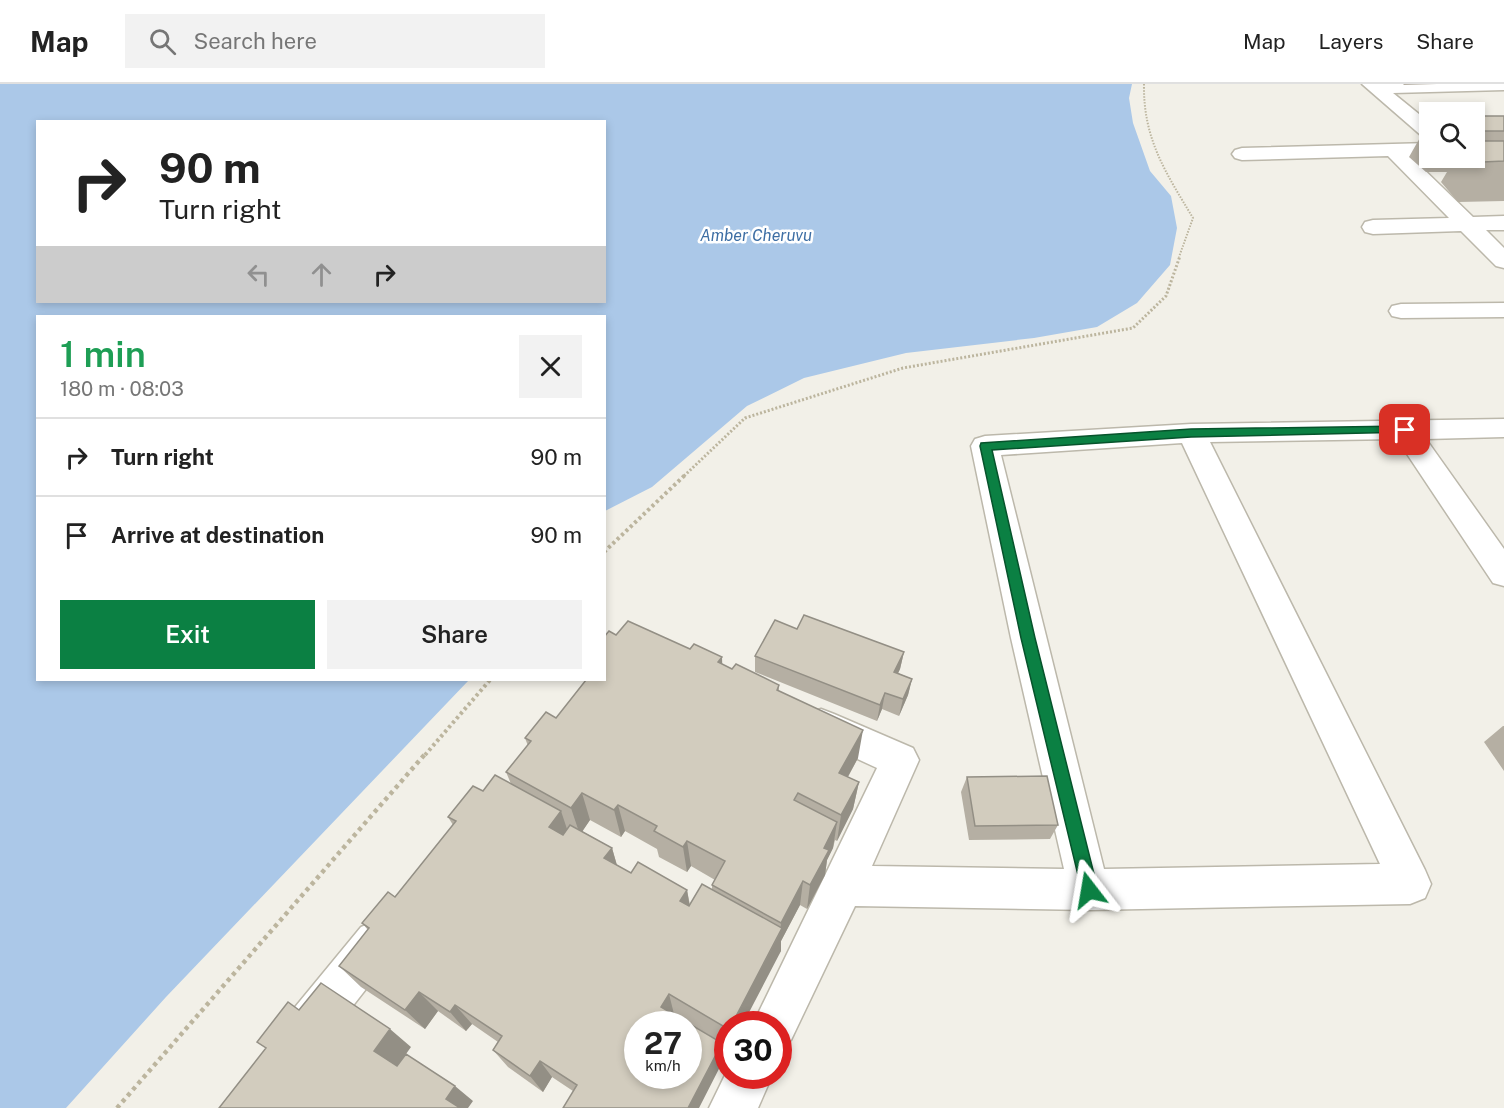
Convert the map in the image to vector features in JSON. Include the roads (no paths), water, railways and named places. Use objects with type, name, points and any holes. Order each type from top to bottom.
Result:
[{"type":"street","points":[[1373,86],[1504,84]]},
{"type":"street","points":[[1373,86],[1419,124]]},
{"type":"street","points":[[1242,153],[1419,149]]},
{"type":"street","points":[[1393,150],[1504,261]]},
{"type":"street","points":[[1373,227],[1504,223]]},
{"type":"street","points":[[1401,311],[1504,310]]},
{"type":"street","points":[[1089,890],[1028,638],[986,446],[1191,433],[1504,428]]},
{"type":"street","points":[[1405,430],[1504,574]]},
{"type":"street","points":[[843,886],[1089,890],[1410,884],[1191,433]]},
{"type":"street","points":[[780,1011],[843,886],[900,760],[794,712]]},
{"type":"street","points":[[287,1052],[400,912]]},
{"type":"street","points":[[733,1108],[742,1089]]},
{"type":"water","name":"Amber Cheruvu","points":[[0,84],[1132,84],[1129,98],[1133,123],[1150,171],[1171,196],[1177,228],[1170,265],[1137,303],[1097,327],[1034,338],[906,353],[804,378],[747,406],[652,487],[606,510],[606,315],[36,315],[36,681],[468,681],[166,997],[66,1108],[0,1108]]}]
